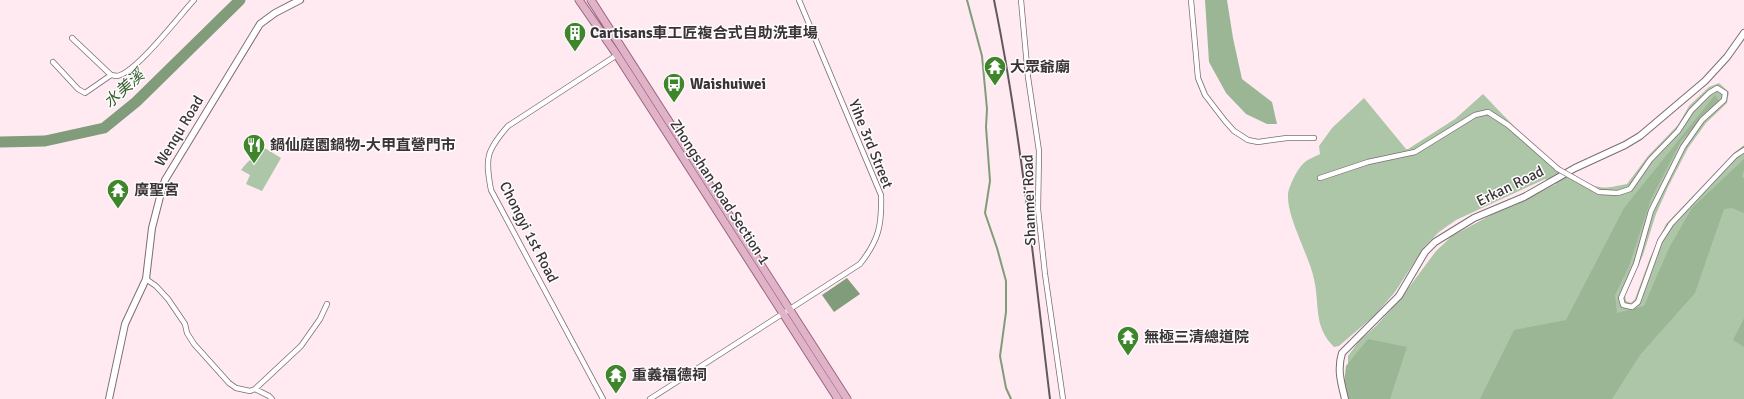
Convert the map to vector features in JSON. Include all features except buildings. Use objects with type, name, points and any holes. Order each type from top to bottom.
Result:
[{"type":"main road","name":"Zhongshan Road Section 1","points":[[579,0],[838,399]]},
{"type":"main road","name":"Zhongshan Road Section 1","points":[[592,0],[847,399]]},
{"type":"street","points":[[72,38],[111,75],[118,76],[132,68],[153,48],[194,0]]},
{"type":"street","name":"Wenqu Road","points":[[110,399],[125,324],[146,279],[152,228],[160,193],[165,180],[260,24],[275,13],[300,0]]},
{"type":"street","name":"Yihe 3rd Street","points":[[650,399],[791,310],[860,264],[872,249],[879,233],[882,217],[881,195],[799,0]]},
{"type":"street","name":"Shanmei Road","points":[[1021,0],[1028,77],[1039,151],[1038,209],[1052,326],[1063,399]]},
{"type":"street","points":[[1191,0],[1198,78],[1205,95],[1225,121],[1234,131],[1248,140],[1258,142],[1287,138],[1314,138]]},
{"type":"street","name":"Erkan Road","points":[[1345,399],[1339,374],[1342,353],[1399,296],[1425,252],[1435,242],[1474,218],[1524,197],[1575,168],[1625,145],[1640,136],[1705,81],[1727,57],[1744,34]]},
{"type":"street","name":"Chongyi 1st Road","points":[[603,399],[491,190],[488,172],[488,155],[496,140],[508,126],[616,55]]},
{"type":"street","points":[[53,62],[78,89],[85,93],[111,75]]},
{"type":"street","points":[[1320,178],[1368,162],[1415,152],[1475,115],[1488,112],[1508,125],[1558,169],[1599,192],[1618,192],[1630,189],[1650,160],[1678,131],[1691,111],[1709,93],[1717,88],[1724,93],[1724,100],[1702,120],[1683,147],[1651,211],[1636,264],[1621,298],[1623,305],[1632,307],[1638,302],[1657,248],[1671,224],[1735,156],[1744,150]]},
{"type":"street","points":[[146,279],[156,286],[168,299],[185,324],[187,333],[194,344],[229,383],[236,388],[250,391],[255,389],[300,346],[320,319],[327,304]]},
{"type":"street","points":[[255,389],[272,399]]},
{"type":"shaded area","points":[[1205,0],[1227,0],[1242,79],[1272,102],[1277,124],[1267,124],[1246,114],[1226,93],[1209,62]]},
{"type":"shaded area","points":[[1719,83],[1729,92],[1727,103],[1706,123],[1688,148],[1656,214],[1643,255],[1625,295],[1626,301],[1631,303],[1635,299],[1650,258],[1666,224],[1735,152],[1744,145],[1744,399],[1375,399],[1348,371],[1348,356],[1359,341],[1376,326],[1398,302],[1436,251],[1452,236],[1491,215],[1515,205],[1556,184],[1545,179],[1456,220],[1439,232],[1424,247],[1395,292],[1375,315],[1339,346],[1334,347],[1327,339],[1320,323],[1314,279],[1308,259],[1294,225],[1288,192],[1300,167],[1310,159],[1320,154],[1319,146],[1332,128],[1364,98],[1406,149],[1408,149],[1455,119],[1483,94],[1537,148],[1554,162],[1570,174],[1586,182],[1606,188],[1627,184],[1648,156],[1678,125],[1689,106],[1709,87]]},
{"type":"shaded area","points":[[1715,95],[1719,101],[1681,141],[1651,199],[1629,266],[1615,295],[1617,313],[1644,306],[1669,248],[1692,208],[1744,159],[1744,170],[1742,177],[1744,178],[1744,213],[1732,208],[1724,209],[1695,293],[1640,355],[1612,399],[1480,399],[1514,330],[1566,320],[1624,208]]},
{"type":"shaded area","points":[[263,147],[281,158],[262,191],[246,184],[250,175],[241,170]]},
{"type":"shaded area","points":[[847,278],[860,294],[834,312],[822,295]]},
{"type":"shaded area","points":[[1744,318],[1744,347],[1733,340]]},
{"type":"shaded area","points":[[1368,339],[1407,347],[1390,399],[1342,399],[1346,366]]},
{"type":"waterway","name":"水美溪","points":[[0,142],[45,141],[104,128],[136,102],[240,0]]},
{"type":"waterway","points":[[967,0],[982,56],[987,109],[986,127],[990,181],[985,213],[1006,281],[1006,312],[1000,356],[1006,388],[1011,399]]},
{"type":"railway","points":[[994,0],[1012,99],[1050,399]]},
{"type":"place","name":"Cartisans車工匠複合式自助洗車場","points":[[575,52]]},
{"type":"place","name":"大眾爺廟","points":[[995,86]]},
{"type":"place","name":"Waishuiwei","points":[[674,104]]},
{"type":"place","name":"鍋仙庭園鍋物-大甲直營門市","points":[[254,164]]},
{"type":"place","name":"廣聖宮","points":[[118,210]]},
{"type":"place","name":"無極三清總道院","points":[[1128,356]]},
{"type":"place","name":"重義福德祠","points":[[616,394]]}]
